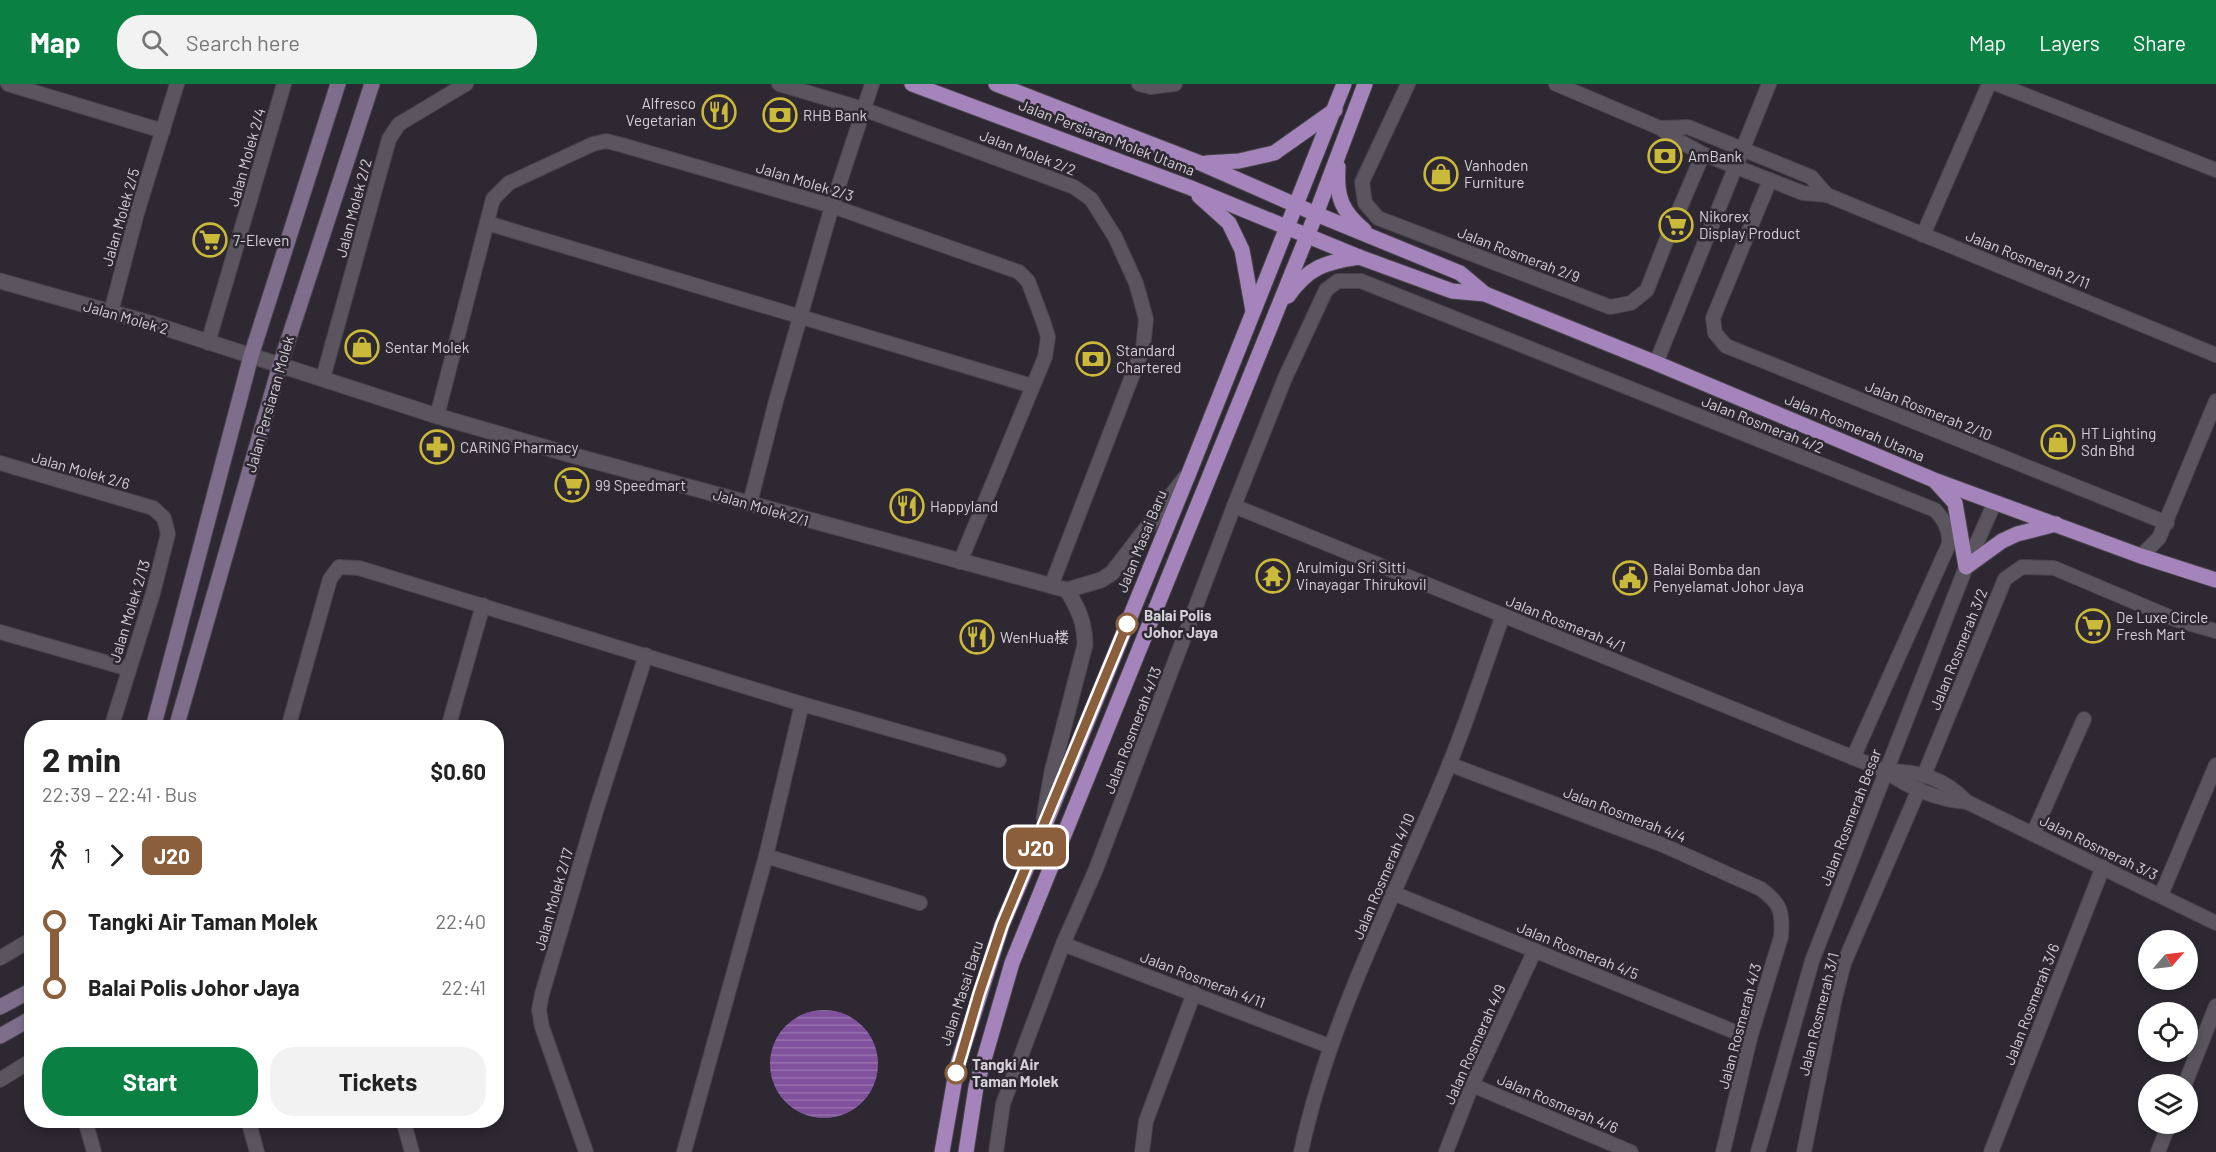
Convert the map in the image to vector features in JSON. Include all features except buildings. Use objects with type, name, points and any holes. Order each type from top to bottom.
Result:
[{"type":"main road","name":"Jalan Persiaran Molek","points":[[155,720],[251,356],[338,84]]},
{"type":"main road","name":"Jalan Persiaran Molek","points":[[178,720],[280,365],[372,84]]},
{"type":"main road","name":"Jalan Persiaran Molek Utama","points":[[912,84],[1307,235]]},
{"type":"main road","name":"Jalan Persiaran Molek Utama","points":[[996,84],[1200,163],[1316,214]]},
{"type":"main road","name":"Jalan Masai Baru","points":[[942,1152],[957,1067],[1002,925],[1189,473],[1344,84]]},
{"type":"main road","points":[[966,1152],[976,1087],[1012,963],[1277,312],[1365,84]]},
{"type":"main road","points":[[1200,163],[1239,162],[1274,153],[1335,110]]},
{"type":"main road","points":[[1339,152],[1337,185],[1340,202],[1353,221],[1370,236]]},
{"type":"main road","points":[[1191,189],[1228,223],[1242,250],[1253,311]]},
{"type":"main road","name":"Jalan Rosmerah Utama","points":[[1316,214],[1460,273],[1485,294]]},
{"type":"main road","name":"Jalan Rosmerah Utama","points":[[1307,235],[1452,291],[1485,294],[1934,480],[2141,556],[2216,580]]},
{"type":"main road","points":[[1277,312],[1305,276],[1320,265],[1359,257]]},
{"type":"main road","points":[[1934,480],[1955,503],[1966,567],[2009,537],[2056,524]]},
{"type":"main road","points":[[0,1007],[24,994]]},
{"type":"main road","points":[[0,1036],[24,1022]]},
{"type":"street","points":[[8,84],[163,131]]},
{"type":"street","name":"Jalan Molek 2/5","points":[[111,312],[137,213],[177,84]]},
{"type":"street","name":"Jalan Molek 2/4","points":[[208,342],[284,84]]},
{"type":"street","name":"Jalan Molek 2/2","points":[[323,378],[388,139],[399,124],[466,84]]},
{"type":"street","name":"Jalan Molek 2/2","points":[[779,84],[863,109],[1074,187],[1090,199],[1115,237],[1136,283],[1146,319],[1143,348],[1051,586]]},
{"type":"street","points":[[750,503],[776,401],[832,206],[872,84]]},
{"type":"street","points":[[1139,84],[1151,87],[1175,84]]},
{"type":"street","name":"Jalan Rosmerah 2/9","points":[[1408,84],[1362,182],[1365,202],[1378,218],[1610,307],[1631,303],[1647,290],[1703,154]]},
{"type":"street","name":"Jalan Rosmerah 2/11","points":[[1556,84],[1580,89],[1660,128],[1703,154],[1803,193],[1827,195],[2216,355]]},
{"type":"street","points":[[1656,363],[1769,84]]},
{"type":"street","points":[[1923,234],[1989,84]]},
{"type":"street","points":[[1997,84],[2216,170]]},
{"type":"street","name":"Jalan Rosmerah 2/11","points":[[1660,128],[1688,126],[1810,177],[1827,195]]},
{"type":"street","name":"Jalan Molek 2/3","points":[[437,416],[493,199],[508,183],[593,144],[606,141],[832,206],[1019,272],[1028,281],[1048,337],[1045,357],[960,562]]},
{"type":"street","name":"Jalan Rosmerah 2/10","points":[[1770,180],[1713,318],[1715,333],[1726,346],[2167,523]]},
{"type":"street","points":[[487,223],[1032,386]]},
{"type":"street","name":"Jalan Molek 2","points":[[0,281],[111,312],[251,356]]},
{"type":"street","name":"Jalan Rosmerah 4/2","points":[[1326,290],[1338,281],[1361,281],[1935,510],[1944,519],[1949,534],[1949,544],[1853,758]]},
{"type":"street","name":"Jalan Rosmerah 4/13","points":[[996,1152],[1002,1104],[1063,944],[1096,869],[1234,506],[1286,378],[1326,290]]},
{"type":"street","name":"Jalan Molek 2/1","points":[[251,356],[437,416],[568,454],[1067,590]]},
{"type":"street","points":[[2141,556],[2159,538],[2167,523],[2216,401]]},
{"type":"street","name":"Jalan Molek 2/6","points":[[0,463],[153,508]]},
{"type":"street","points":[[1042,832],[1052,772],[1085,645],[1085,629],[1077,606],[1067,590],[1101,580],[1112,573],[1189,473]]},
{"type":"street","name":"Jalan Rosmerah Besar","points":[[1758,1152],[1812,961],[1966,567],[1995,502]]},
{"type":"street","name":"Jalan Rosmerah 4/1","points":[[1234,506],[1886,771]]},
{"type":"street","name":"Jalan Molek 2/13","points":[[113,720],[153,593],[168,534],[164,518],[153,508]]},
{"type":"street","points":[[290,720],[330,579],[339,567],[359,568],[802,704],[999,760]]},
{"type":"street","name":"Jalan Rosmerah 3/2","points":[[1924,775],[2005,579],[2022,567],[2054,568],[2177,620],[2216,631]]},
{"type":"street","points":[[450,720],[483,605]]},
{"type":"street","name":"Jalan Rosmerah 4/10","points":[[1301,1152],[1306,1125],[1329,1046],[1449,764],[1503,615]]},
{"type":"street","points":[[0,632],[129,669]]},
{"type":"street","name":"Jalan Molek 2/17","points":[[586,1152],[542,1027],[539,1010],[596,812],[646,655]]},
{"type":"street","points":[[684,1152],[765,856],[802,704]]},
{"type":"street","points":[[2033,834],[2084,719]]},
{"type":"street","name":"Jalan Rosmerah 4/4","points":[[1449,764],[1663,845],[1761,889],[1772,897],[1780,908]]},
{"type":"street","points":[[2161,895],[2216,765]]},
{"type":"street","name":"Jalan Rosmerah 3/3","points":[[1886,771],[1906,771],[1924,775],[1953,788],[1967,802],[2216,923]]},
{"type":"street","name":"Jalan Rosmerah 3/3","points":[[1886,771],[1902,783],[1948,801],[1967,802]]},
{"type":"street","name":"Jalan Rosmerah 3/1","points":[[1804,1152],[1844,963],[1919,789]]},
{"type":"street","points":[[765,856],[920,903]]},
{"type":"street","name":"Jalan Rosmerah 3/6","points":[[1991,1152],[2103,867]]},
{"type":"street","name":"Jalan Rosmerah 4/5","points":[[1393,892],[1750,1038]]},
{"type":"street","name":"Jalan Rosmerah 4/3","points":[[1723,1152],[1750,1038],[1781,937],[1780,908]]},
{"type":"street","points":[[0,958],[24,944]]},
{"type":"street","name":"Jalan Rosmerah 4/11","points":[[1063,944],[1329,1046]]},
{"type":"street","name":"Jalan Rosmerah 4/9","points":[[1446,1152],[1472,1085],[1535,950]]},
{"type":"street","points":[[1142,1152],[1146,1121],[1194,993]]},
{"type":"street","points":[[2189,1074],[2216,1006]]},
{"type":"street","points":[[0,1080],[24,1065]]},
{"type":"street","name":"Jalan Rosmerah 4/6","points":[[1472,1085],[1631,1152]]},
{"type":"street","points":[[87,1128],[94,1152]]},
{"type":"street","points":[[250,1128],[257,1152]]},
{"type":"street","points":[[405,1128],[411,1152]]},
{"type":"street","points":[[2158,1152],[2165,1134]]},
{"type":"shaded area","points":[[824,1010],[845,1014],[862,1026],[874,1043],[878,1064],[874,1085],[862,1102],[845,1114],[824,1118],[803,1114],[786,1102],[774,1085],[770,1064],[774,1043],[786,1026],[803,1014]]},
{"type":"bus line","name":"J20","points":[[956,1073],[1002,925],[1127,624]]},
{"type":"place","name":"Alfresco Vegetarian","points":[[719,112]]},
{"type":"place","name":"RHB Bank","points":[[780,115]]},
{"type":"place","name":"AmBank","points":[[1665,156]]},
{"type":"place","name":"Vanhoden Furniture","points":[[1441,174]]},
{"type":"place","name":"Nikorex Display Product","points":[[1676,225]]},
{"type":"place","name":"7-Eleven","points":[[210,240]]},
{"type":"place","name":"Sentar Molek","points":[[362,347]]},
{"type":"place","name":"Standard Chartered","points":[[1093,359]]},
{"type":"place","name":"HT Lighting Sdn Bhd","points":[[2058,442]]},
{"type":"place","name":"CARiNG Pharmacy","points":[[437,447]]},
{"type":"place","name":"99 Speedmart","points":[[572,485]]},
{"type":"place","name":"Happyland","points":[[907,506]]},
{"type":"place","name":"Arulmigu Sri Sitti Vinayagar Thirukovil","points":[[1273,576]]},
{"type":"place","name":"Balai Bomba dan Penyelamat Johor Jaya","points":[[1630,578]]},
{"type":"place","name":"Balai Polis Johor Jaya","points":[[1127,624]]},
{"type":"place","name":"De Luxe Circle Fresh Mart","points":[[2093,626]]},
{"type":"place","name":"WenHua楼","points":[[977,637]]},
{"type":"place","name":"Tangki Air Taman Molek","points":[[956,1073]]}]
